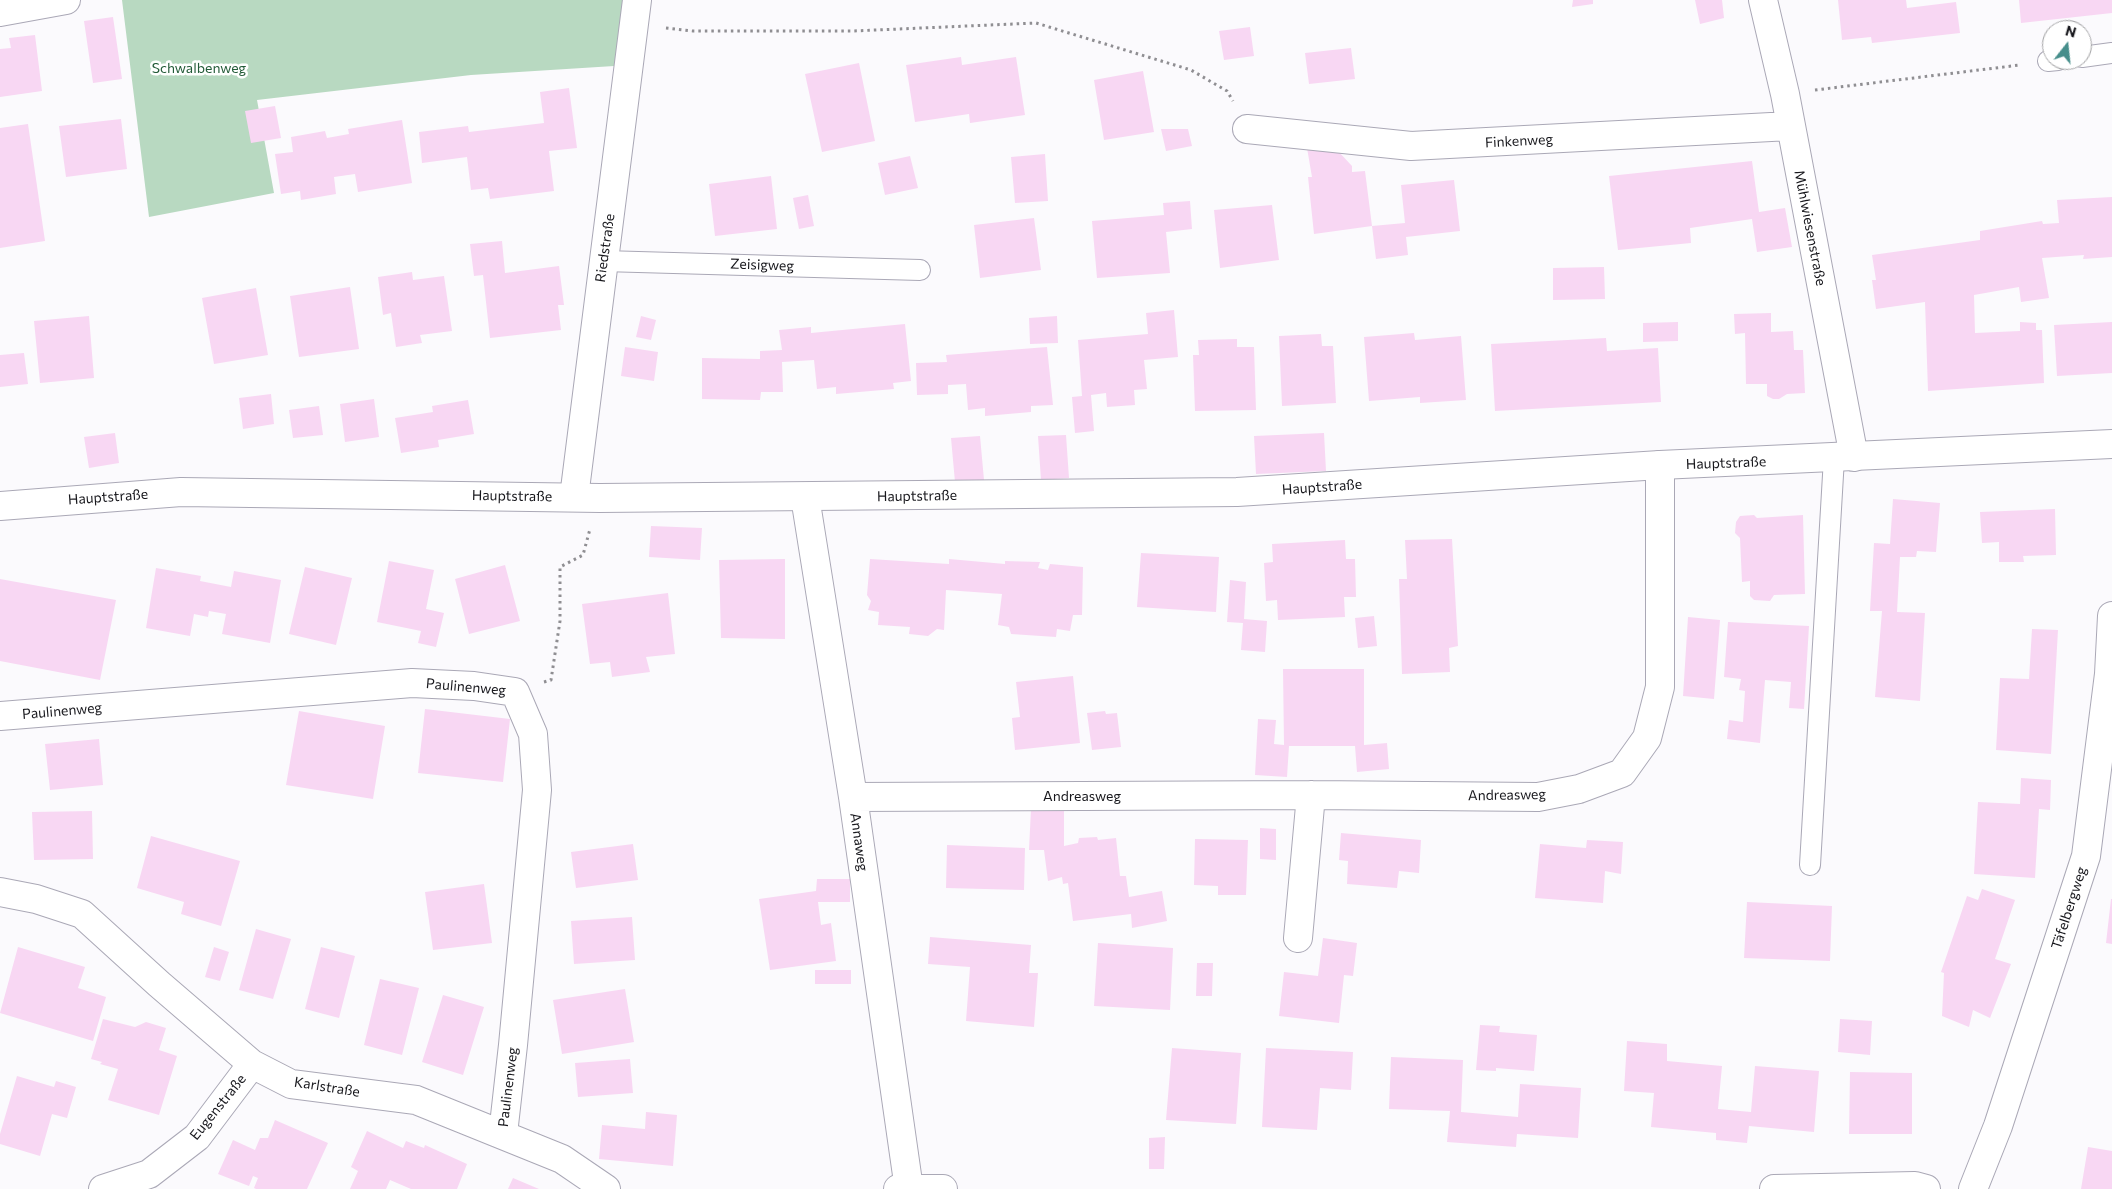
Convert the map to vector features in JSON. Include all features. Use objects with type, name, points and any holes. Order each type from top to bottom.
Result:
[{"type":"street","points":[[0,12],[66,0]]},
{"type":"street","name":"Mühlwiesenstraße","points":[[1763,0],[1785,94],[1844,458]]},
{"type":"street","name":"Riedstraße","points":[[587,497],[603,261],[636,12]]},
{"type":"street","name":"Finkenweg","points":[[1248,129],[1411,146],[1790,126]]},
{"type":"street","name":"Hauptstraße","points":[[0,506],[182,492],[587,497],[805,497],[1237,492],[1660,465],[1844,458],[2112,444]]},
{"type":"street","name":"Andreasweg","points":[[853,797],[1311,795],[1538,797],[1579,789],[1622,773],[1648,738],[1660,687],[1660,465]]},
{"type":"street","name":"Annaweg","points":[[805,497],[853,797],[909,1188]]},
{"type":"street","name":"Täfelbergweg","points":[[1972,1189],[1998,1126],[2086,856],[2111,674],[2112,616]]},
{"type":"street","name":"Paulinenweg","points":[[0,716],[412,683],[474,686],[515,692],[533,734],[537,790],[503,1134]]},
{"type":"street","points":[[1298,938],[1311,795]]},
{"type":"street","name":"Karlstraße","points":[[0,892],[36,899],[82,914],[159,984],[252,1064],[291,1084],[416,1100],[562,1159],[606,1189]]},
{"type":"street","name":"Eugenstraße","points":[[103,1189],[149,1174],[197,1137],[252,1064]]},
{"type":"street","points":[[1774,1189],[1915,1186],[1926,1189]]},
{"type":"street","points":[[898,1189],[943,1189]]},
{"type":"lane","points":[[2092,56],[2112,53]]},
{"type":"lane","name":"Zeisigweg","points":[[603,261],[920,270]]},
{"type":"lane","points":[[1810,865],[1844,458]]},
{"type":"path","points":[[636,12],[693,31],[834,31],[1036,23],[1191,70],[1227,91],[1248,129]]},
{"type":"path","points":[[1785,94],[2042,62]]},
{"type":"path","points":[[515,692],[551,680],[560,621],[560,568],[583,555],[587,497]]},
{"type":"green space","name":"Schwalbenweg","points":[[122,0],[637,0],[630,65],[471,75],[257,100],[274,193],[149,217]]},
{"type":"building","points":[[1573,0],[1593,0],[1593,4],[1572,7]]},
{"type":"building","points":[[1695,0],[1722,0],[1724,18],[1700,24]]},
{"type":"building","points":[[1838,0],[1906,0],[1907,8],[1956,2],[1960,33],[1872,43],[1871,37],[1842,40]]},
{"type":"building","points":[[2019,0],[2112,0],[2112,13],[2021,23]]},
{"type":"building","points":[[113,17],[122,79],[93,83],[84,21]]},
{"type":"building","points":[[1250,27],[1254,56],[1224,60],[1219,31]]},
{"type":"building","points":[[35,35],[42,91],[0,97],[0,49],[11,48],[9,38]]},
{"type":"building","points":[[1351,48],[1355,79],[1309,84],[1305,53]]},
{"type":"building","points":[[961,57],[962,65],[1016,57],[1025,115],[970,123],[969,114],[915,122],[906,65]]},
{"type":"building","points":[[859,63],[875,141],[822,152],[805,74]]},
{"type":"building","points":[[1143,71],[1154,132],[1104,140],[1094,80]]},
{"type":"building","points":[[569,88],[577,148],[549,151],[554,191],[490,199],[488,188],[471,190],[467,157],[422,163],[419,132],[468,126],[469,132],[544,123],[540,92]]},
{"type":"building","points":[[275,106],[281,138],[251,143],[245,111]]},
{"type":"building","points":[[121,119],[127,169],[66,177],[59,126]]},
{"type":"building","points":[[402,120],[412,183],[358,192],[355,174],[334,177],[336,194],[301,200],[300,191],[281,194],[275,154],[293,152],[291,137],[325,131],[327,138],[349,134],[348,129]]},
{"type":"building","points":[[28,124],[45,241],[0,248],[0,128]]},
{"type":"building","points":[[1161,129],[1188,129],[1192,146],[1166,151]]},
{"type":"building","points":[[1307,148],[1338,151],[1352,166],[1352,172],[1365,171],[1372,226],[1314,234],[1308,177],[1312,177]]},
{"type":"building","points":[[1045,154],[1048,201],[1015,203],[1011,157]]},
{"type":"building","points":[[910,156],[918,188],[885,195],[878,163]]},
{"type":"building","points":[[1752,161],[1759,212],[1785,208],[1792,247],[1757,252],[1752,219],[1690,228],[1691,243],[1618,250],[1609,176]]},
{"type":"building","points":[[771,176],[777,229],[715,236],[709,184]]},
{"type":"building","points":[[1454,180],[1460,231],[1406,237],[1408,255],[1376,259],[1372,226],[1405,223],[1401,185]]},
{"type":"building","points":[[808,195],[814,226],[799,229],[793,198]]},
{"type":"building","points":[[2112,197],[2112,257],[2083,259],[2084,255],[2042,258],[2049,298],[2021,302],[2019,287],[1974,295],[1975,333],[2020,331],[2020,322],[2036,323],[2036,330],[2042,330],[2044,383],[1928,391],[1925,302],[1876,309],[1872,280],[1876,280],[1872,255],[1980,240],[1980,231],[2042,221],[2043,224],[2059,223],[2057,200]]},
{"type":"building","points":[[1190,201],[1192,229],[1166,232],[1170,273],[1097,278],[1092,221],[1164,215],[1163,203]]},
{"type":"building","points":[[1272,205],[1279,260],[1220,268],[1214,210]]},
{"type":"building","points":[[1034,218],[1041,270],[980,278],[974,225]]},
{"type":"building","points":[[502,241],[505,273],[559,266],[564,305],[558,305],[561,330],[490,338],[483,275],[474,276],[470,244]]},
{"type":"building","points":[[1604,267],[1605,299],[1553,300],[1553,268]]},
{"type":"building","points":[[412,272],[413,280],[444,276],[452,331],[420,335],[422,343],[396,347],[391,313],[383,315],[378,277]]},
{"type":"building","points":[[350,287],[359,349],[299,357],[290,296]]},
{"type":"building","points":[[256,288],[268,355],[214,364],[202,298]]},
{"type":"building","points":[[1174,310],[1178,357],[1144,360],[1147,389],[1134,390],[1135,405],[1107,407],[1106,393],[1091,395],[1094,431],[1075,433],[1072,397],[1082,396],[1078,340],[1148,334],[1146,313]]},
{"type":"building","points":[[1771,313],[1771,332],[1793,331],[1794,350],[1803,350],[1805,393],[1787,394],[1779,399],[1773,399],[1767,396],[1767,384],[1746,384],[1745,333],[1735,334],[1734,314]]},
{"type":"building","points":[[89,316],[94,378],[40,383],[34,321]]},
{"type":"building","points":[[641,316],[656,320],[651,340],[636,337]]},
{"type":"building","points":[[1057,316],[1058,343],[1030,344],[1029,318]]},
{"type":"building","points":[[1678,322],[1678,341],[1643,342],[1643,323]]},
{"type":"building","points":[[2112,322],[2112,373],[2057,376],[2054,325]]},
{"type":"building","points":[[905,324],[911,381],[893,383],[894,389],[836,394],[836,387],[817,389],[814,360],[782,362],[783,392],[761,392],[760,400],[702,399],[702,358],[760,359],[760,351],[782,350],[779,330],[811,327],[811,333]]},
{"type":"building","points":[[1414,333],[1415,340],[1461,336],[1466,400],[1420,403],[1420,397],[1369,401],[1364,337]]},
{"type":"building","points":[[1321,334],[1322,346],[1333,346],[1336,403],[1282,406],[1279,336]]},
{"type":"building","points":[[1606,338],[1607,351],[1658,348],[1661,402],[1495,411],[1491,344]]},
{"type":"building","points":[[1237,339],[1237,347],[1254,347],[1256,410],[1195,411],[1193,355],[1199,355],[1198,340]]},
{"type":"building","points":[[625,347],[658,352],[654,381],[621,376]]},
{"type":"building","points":[[1047,347],[1053,405],[1031,406],[1031,412],[985,416],[985,408],[968,410],[966,384],[948,385],[948,394],[917,395],[916,363],[947,362],[946,355]]},
{"type":"building","points":[[24,353],[28,384],[0,387],[0,355]]},
{"type":"building","points":[[271,394],[274,424],[243,429],[239,398]]},
{"type":"building","points":[[374,399],[379,437],[345,442],[340,404]]},
{"type":"building","points":[[468,400],[474,434],[438,440],[439,447],[401,453],[395,418],[433,412],[432,406]]},
{"type":"building","points":[[319,406],[323,435],[293,438],[289,410]]},
{"type":"building","points":[[115,433],[119,463],[89,468],[84,437]]},
{"type":"building","points":[[1324,433],[1326,471],[1256,474],[1254,436]]},
{"type":"building","points":[[1066,435],[1069,478],[1041,480],[1038,436]]},
{"type":"building","points":[[980,436],[984,480],[955,482],[951,438]]},
{"type":"building","points":[[1893,499],[1940,503],[1936,552],[1917,551],[1916,557],[1900,557],[1897,612],[1925,613],[1920,701],[1875,697],[1882,611],[1870,611],[1874,543],[1890,544]]},
{"type":"building","points":[[2055,509],[2056,555],[2023,556],[2024,562],[1999,562],[1999,542],[1982,543],[1980,512]]},
{"type":"building","points":[[1754,515],[1757,518],[1803,515],[1805,594],[1774,595],[1770,601],[1754,600],[1750,596],[1750,581],[1742,582],[1740,538],[1735,533],[1736,522],[1740,516]]},
{"type":"building","points":[[651,526],[702,528],[700,560],[649,557]]},
{"type":"building","points":[[1452,539],[1458,646],[1449,648],[1450,672],[1402,674],[1399,579],[1407,579],[1405,540]]},
{"type":"building","points":[[1345,540],[1346,559],[1355,559],[1356,597],[1344,597],[1345,617],[1278,620],[1277,600],[1266,601],[1264,563],[1273,562],[1272,544]]},
{"type":"building","points":[[1141,553],[1219,557],[1216,612],[1137,607]]},
{"type":"building","points":[[785,559],[785,639],[721,638],[719,560]]},
{"type":"building","points":[[870,559],[949,564],[949,559],[1005,564],[1005,561],[1040,562],[1038,568],[1048,570],[1050,564],[1083,567],[1082,615],[1073,615],[1070,631],[1057,629],[1056,637],[1011,634],[1009,627],[998,625],[1002,594],[946,590],[944,630],[937,629],[928,636],[909,634],[910,627],[878,625],[879,612],[868,610],[871,601],[867,595]]},
{"type":"building","points":[[389,561],[434,570],[426,609],[444,613],[436,647],[418,643],[421,631],[377,622]]},
{"type":"building","points":[[505,565],[520,621],[469,634],[455,579]]},
{"type":"building","points":[[305,567],[352,578],[336,645],[289,634]]},
{"type":"building","points":[[156,568],[201,576],[200,581],[231,587],[234,571],[281,580],[270,643],[222,634],[226,614],[209,611],[208,617],[194,614],[190,636],[146,628]]},
{"type":"building","points":[[0,579],[116,600],[100,680],[0,661]]},
{"type":"building","points":[[1230,580],[1246,582],[1244,619],[1267,621],[1265,652],[1241,650],[1243,623],[1227,622]]},
{"type":"building","points":[[668,593],[675,654],[646,657],[650,672],[612,677],[610,662],[590,664],[582,604]]},
{"type":"building","points":[[1374,616],[1377,646],[1358,648],[1355,618]]},
{"type":"building","points":[[1688,617],[1720,620],[1714,699],[1683,696]]},
{"type":"building","points":[[1728,622],[1809,626],[1804,709],[1789,708],[1791,682],[1765,680],[1760,743],[1727,739],[1729,720],[1743,722],[1745,691],[1739,690],[1741,679],[1724,677]]},
{"type":"building","points":[[2032,629],[2058,630],[2051,754],[1996,750],[2000,678],[2029,679]]},
{"type":"building","points":[[1283,669],[1364,669],[1364,745],[1387,743],[1389,769],[1357,772],[1355,746],[1289,746],[1287,777],[1255,775],[1258,719],[1276,720],[1274,744],[1284,745]]},
{"type":"building","points":[[1073,676],[1080,743],[1015,750],[1012,718],[1020,717],[1016,682]]},
{"type":"building","points":[[425,709],[510,719],[503,782],[418,773]]},
{"type":"building","points":[[299,711],[385,726],[373,799],[286,785]]},
{"type":"building","points":[[1105,711],[1106,714],[1117,713],[1121,747],[1092,750],[1087,713]]},
{"type":"building","points":[[99,739],[103,785],[50,790],[45,744]]},
{"type":"building","points":[[2021,778],[2051,780],[2050,810],[2039,809],[2035,878],[1974,874],[1978,802],[2020,804]]},
{"type":"building","points":[[1031,809],[1064,811],[1064,846],[1078,843],[1079,838],[1097,837],[1098,840],[1116,838],[1120,876],[1126,876],[1129,897],[1162,891],[1167,921],[1132,928],[1131,914],[1073,921],[1068,883],[1063,884],[1062,877],[1048,881],[1044,850],[1029,850]]},
{"type":"building","points":[[92,811],[93,859],[34,860],[32,812]]},
{"type":"building","points":[[1260,828],[1276,829],[1276,860],[1260,859]]},
{"type":"building","points":[[1341,833],[1421,840],[1419,873],[1399,871],[1397,888],[1347,884],[1348,861],[1339,860]]},
{"type":"building","points":[[151,836],[240,861],[221,926],[181,914],[184,902],[137,888]]},
{"type":"building","points":[[1195,839],[1248,840],[1246,895],[1218,895],[1218,886],[1194,885]]},
{"type":"building","points":[[1587,840],[1623,842],[1621,874],[1605,871],[1603,903],[1535,898],[1540,844],[1586,848]]},
{"type":"building","points":[[633,844],[638,880],[576,888],[571,852]]},
{"type":"building","points":[[947,845],[1025,848],[1024,890],[946,888]]},
{"type":"building","points":[[817,879],[850,879],[850,902],[818,902],[821,925],[831,923],[836,961],[770,970],[759,899],[816,891]]},
{"type":"building","points":[[484,884],[492,943],[433,950],[425,892]]},
{"type":"building","points":[[1982,889],[2015,900],[1995,959],[2011,964],[1990,1018],[1973,1010],[1969,1027],[1942,1016],[1944,973],[1941,972],[1967,896],[1978,900]]},
{"type":"building","points":[[2112,899],[2112,944],[2106,943]]},
{"type":"building","points":[[1747,902],[1832,906],[1830,961],[1744,958]]},
{"type":"building","points":[[632,917],[635,960],[574,964],[571,921]]},
{"type":"building","points":[[256,929],[291,939],[273,999],[239,990]]},
{"type":"building","points":[[930,937],[1031,945],[1029,973],[1038,973],[1034,1027],[966,1021],[970,967],[928,964]]},
{"type":"building","points":[[1323,938],[1357,943],[1353,976],[1344,975],[1339,1023],[1279,1016],[1284,972],[1318,976]]},
{"type":"building","points":[[1098,943],[1173,948],[1170,1010],[1094,1006]]},
{"type":"building","points":[[18,947],[85,967],[78,988],[106,997],[93,1041],[0,1013]]},
{"type":"building","points":[[214,947],[229,952],[220,981],[205,977]]},
{"type":"building","points":[[321,947],[355,956],[339,1018],[305,1009]]},
{"type":"building","points":[[1197,963],[1213,963],[1212,996],[1196,996]]},
{"type":"building","points":[[815,970],[851,970],[851,984],[815,984]]},
{"type":"building","points":[[380,979],[419,988],[402,1055],[364,1045]]},
{"type":"building","points":[[625,989],[634,1042],[562,1054],[553,1000]]},
{"type":"building","points":[[443,995],[484,1007],[463,1075],[422,1062]]},
{"type":"building","points":[[103,1019],[135,1027],[146,1022],[166,1028],[159,1050],[177,1056],[159,1115],[108,1100],[118,1069],[100,1064],[102,1062],[91,1059]]},
{"type":"building","points":[[1840,1019],[1872,1021],[1870,1055],[1838,1052]]},
{"type":"building","points":[[1480,1025],[1500,1026],[1499,1032],[1537,1035],[1534,1071],[1496,1068],[1496,1071],[1476,1070]]},
{"type":"building","points":[[1627,1041],[1667,1044],[1667,1061],[1722,1066],[1718,1109],[1751,1112],[1755,1066],[1819,1071],[1814,1132],[1749,1126],[1747,1143],[1716,1140],[1716,1133],[1651,1127],[1654,1093],[1624,1091]]},
{"type":"building","points":[[1172,1048],[1241,1053],[1236,1124],[1166,1120]]},
{"type":"building","points":[[1266,1048],[1353,1052],[1351,1090],[1320,1088],[1317,1130],[1262,1127]]},
{"type":"building","points":[[1391,1057],[1463,1060],[1461,1112],[1518,1117],[1520,1084],[1581,1088],[1578,1138],[1517,1134],[1516,1147],[1447,1142],[1450,1111],[1389,1109]]},
{"type":"building","points":[[630,1059],[633,1093],[578,1097],[575,1063]]},
{"type":"building","points":[[1850,1072],[1912,1073],[1912,1134],[1849,1134]]},
{"type":"building","points":[[17,1076],[54,1087],[56,1081],[76,1087],[67,1118],[52,1114],[40,1156],[0,1144],[0,1134]]},
{"type":"building","points":[[646,1112],[677,1115],[673,1166],[599,1159],[602,1125],[645,1129]]},
{"type":"building","points":[[275,1120],[328,1143],[307,1189],[256,1189],[254,1188],[258,1178],[253,1176],[249,1186],[218,1174],[233,1140],[255,1150],[260,1138],[268,1138]]},
{"type":"building","points":[[367,1131],[403,1148],[406,1141],[424,1148],[425,1145],[467,1164],[457,1189],[411,1189],[390,1180],[386,1189],[350,1189],[358,1171],[351,1167]]},
{"type":"building","points":[[1165,1137],[1164,1169],[1149,1169],[1149,1138]]},
{"type":"building","points":[[2088,1147],[2112,1151],[2112,1189],[2081,1189]]},
{"type":"building","points":[[513,1178],[539,1189],[508,1189]]}]
